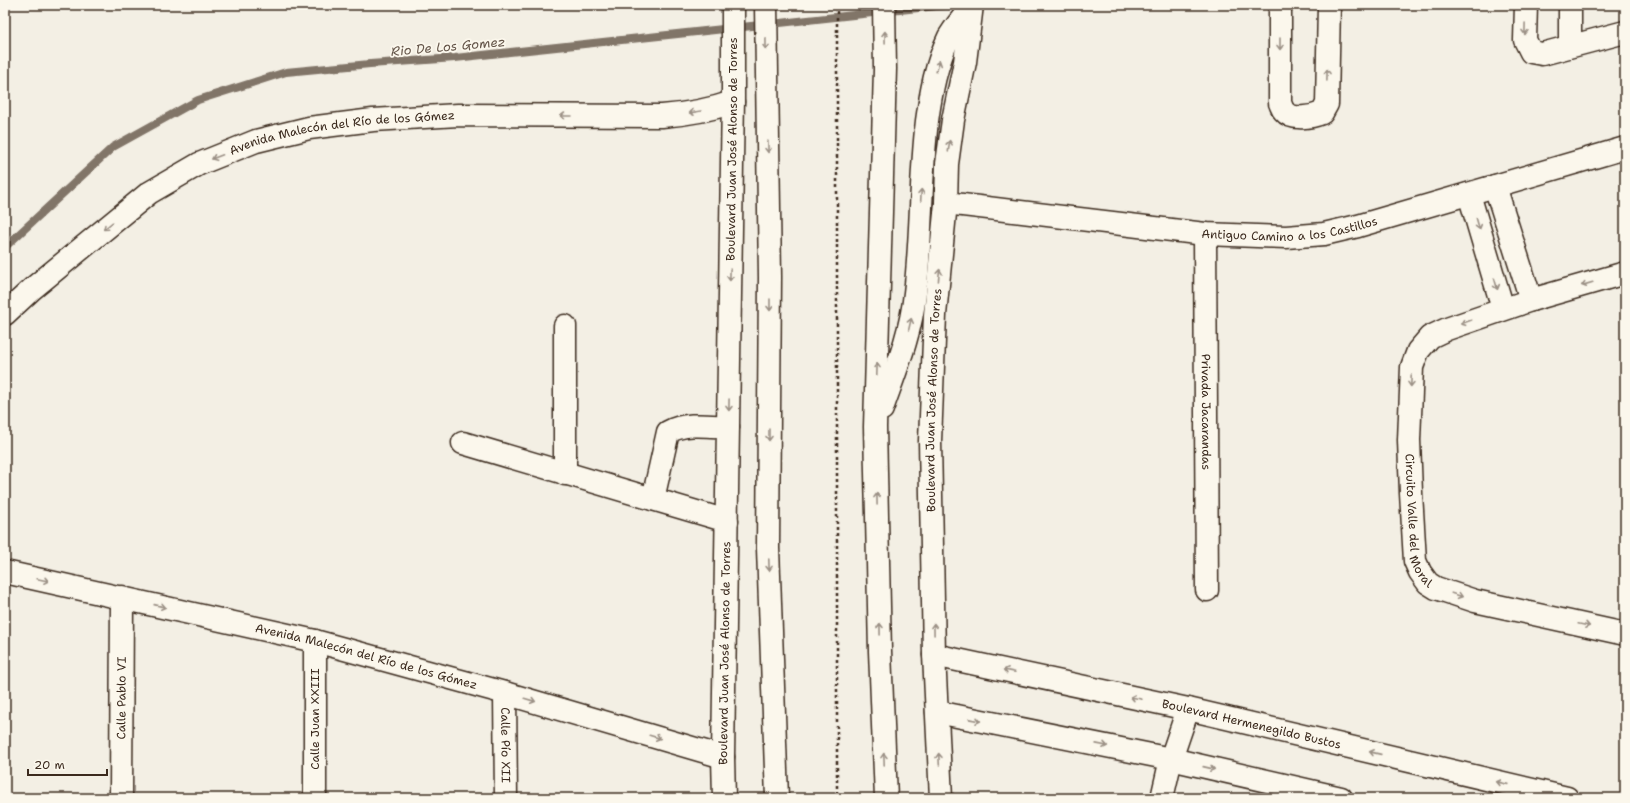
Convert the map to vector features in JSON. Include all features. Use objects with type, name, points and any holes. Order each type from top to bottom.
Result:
[{"type":"street","name":"Boulevard Juan José Alonso de Torres","points":[[724,798],[723,757],[733,99],[733,5]]},
{"type":"street","points":[[766,5],[770,276],[768,548],[777,798]]},
{"type":"street","points":[[884,5],[885,69],[876,428],[880,651],[886,798]]},
{"type":"street","points":[[1280,5],[1280,102],[1284,111],[1291,116],[1313,116],[1322,113],[1327,104],[1329,5]]},
{"type":"street","points":[[1526,5],[1525,40],[1531,52],[1542,54],[1625,32]]},
{"type":"street","points":[[1570,5],[1570,46]]},
{"type":"street","name":"Boulevard Juan José Alonso de Torres","points":[[941,798],[934,655],[930,441],[935,315],[946,203],[947,164],[958,92],[965,62],[972,7]]},
{"type":"street","points":[[876,428],[906,338],[915,294],[921,186],[932,84],[941,56],[950,36],[972,7]]},
{"type":"street","name":"Avenida Malecón del Río de los Gómez","points":[[5,314],[32,289],[149,193],[199,164],[256,142],[309,128],[373,120],[458,115],[662,116],[694,113],[715,109],[733,99]]},
{"type":"street","name":"Antiguo Camino a los Castillos","points":[[946,203],[1205,234],[1286,237],[1324,234],[1358,226],[1625,148]]},
{"type":"street","points":[[1495,186],[1531,300]]},
{"type":"street","points":[[1469,194],[1503,309]]},
{"type":"street","name":"Privada Jacarandas","points":[[1205,234],[1207,590]]},
{"type":"street","name":"Circuito Valle del Moral","points":[[1625,273],[1503,309],[1446,329],[1430,337],[1422,344],[1415,356],[1412,367],[1409,440],[1414,549],[1417,566],[1428,583],[1436,588],[1476,601],[1625,634]]},
{"type":"street","points":[[565,474],[566,326]]},
{"type":"street","points":[[653,499],[668,432],[675,428],[685,426],[728,427]]},
{"type":"street","points":[[463,443],[727,521]]},
{"type":"street","name":"Avenida Malecón del Río de los Gómez","points":[[5,572],[315,641],[505,693],[723,757]]},
{"type":"street","name":"Calle Pablo VI","points":[[121,798],[122,597]]},
{"type":"street","name":"Calle Juan XXIII","points":[[315,641],[315,798]]},
{"type":"street","name":"Boulevard Hermenegildo Bustos","points":[[934,655],[1188,709],[1567,798]]},
{"type":"street","name":"Calle Pío XII","points":[[505,693],[506,798]]},
{"type":"street","points":[[1162,798],[1171,759],[1188,709]]},
{"type":"street","points":[[936,712],[1171,759],[1341,798]]},
{"type":"path","points":[[837,5],[837,798]]},
{"type":"waterway","name":"Rio De Los Gomez","points":[[5,247],[113,147],[198,100],[286,72],[455,58],[946,5]]}]
